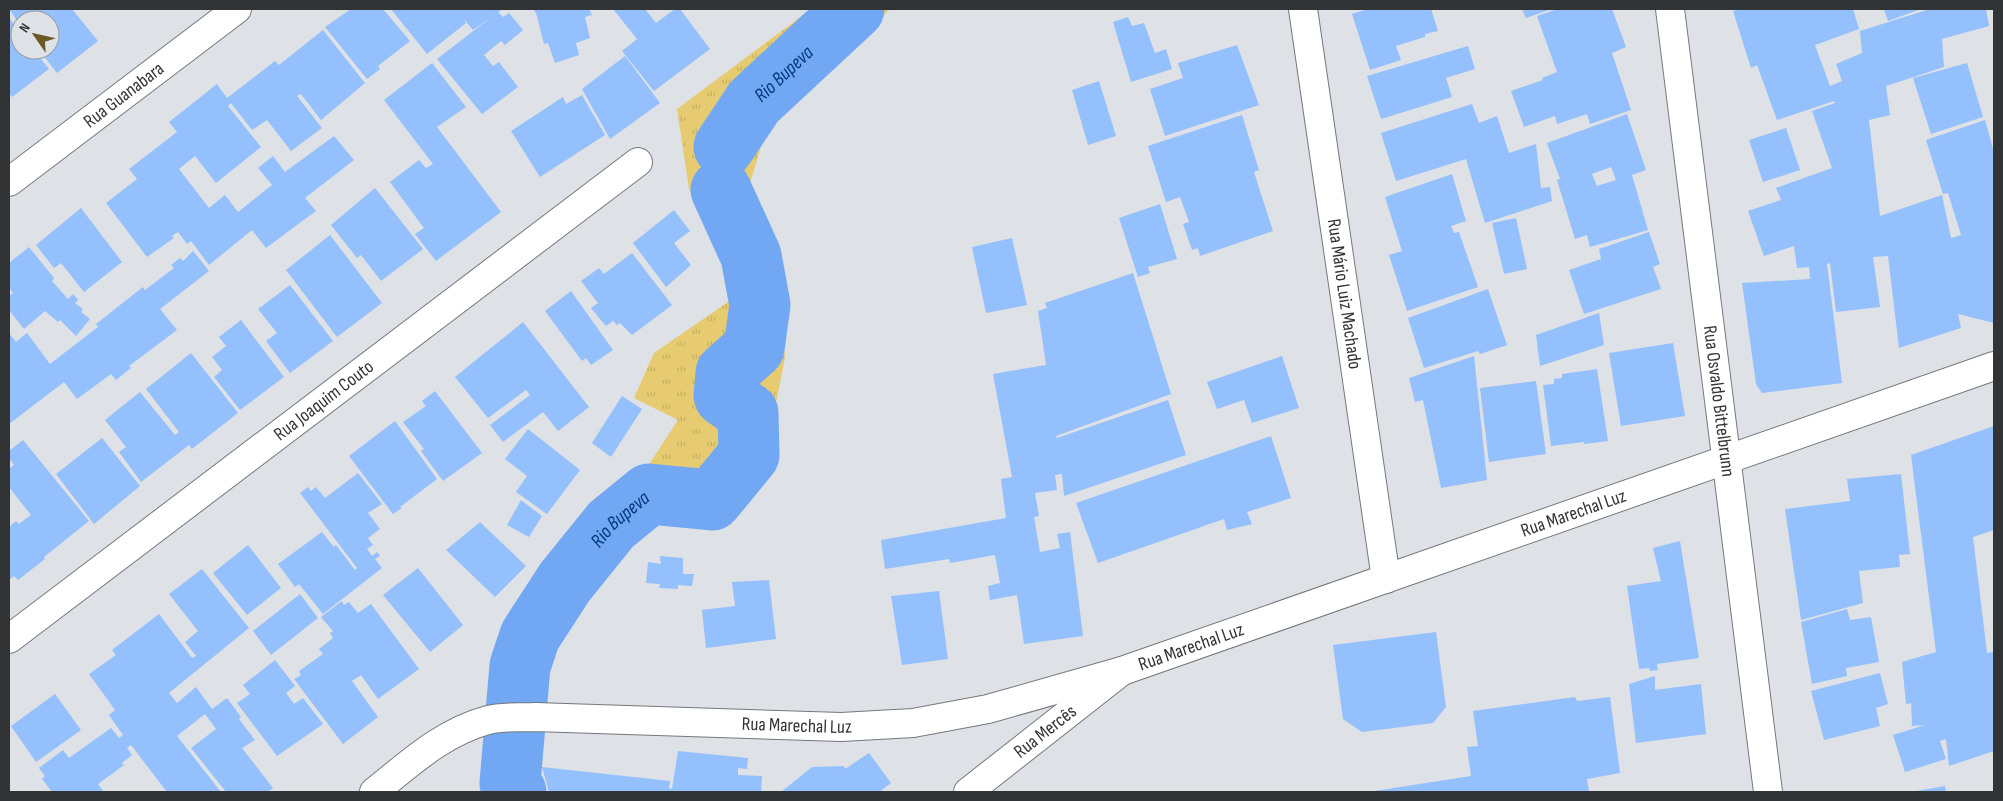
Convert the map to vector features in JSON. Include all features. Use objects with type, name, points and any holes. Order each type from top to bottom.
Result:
[{"type":"street","name":"Rua Guanabara","points":[[9,182],[237,9]]},
{"type":"street","name":"Rua Mário Luiz Machado","points":[[1302,9],[1386,579]]},
{"type":"street","name":"Rua Osvaldo Bittelbrunn","points":[[1670,9],[1768,792]]},
{"type":"street","name":"Rua Joaquim Couto","points":[[9,639],[638,162]]},
{"type":"street","name":"Rua Marechal Luz","points":[[374,792],[432,746],[463,729],[490,720],[535,717],[841,727],[913,723],[988,709],[1122,671],[1994,366]]},
{"type":"street","name":"Rua Mercês","points":[[968,792],[1122,671]]},
{"type":"green space","points":[[811,9],[890,9],[769,120],[748,190],[777,253],[785,358],[762,474],[724,505],[640,517],[598,563],[565,612],[533,676],[490,679],[512,624],[614,485],[635,486],[678,420],[634,398],[654,353],[738,295],[689,189],[677,109]]},
{"type":"building","points":[[9,9],[72,9],[98,41],[57,73],[47,60],[60,60],[60,10]]},
{"type":"building","points":[[351,9],[383,9],[410,41],[378,66],[380,69],[367,79],[325,27]]},
{"type":"building","points":[[391,9],[503,9],[473,30],[463,18],[466,23],[427,54]]},
{"type":"building","points":[[533,9],[589,9],[592,15],[585,17],[590,38],[576,43],[579,55],[555,63],[548,43],[544,44],[536,13]]},
{"type":"building","points":[[613,9],[645,9],[656,23],[675,9],[680,9],[710,49],[654,91],[622,51],[637,39]]},
{"type":"building","points":[[1368,9],[1431,9],[1438,31],[1425,34],[1425,37],[1396,46],[1401,60],[1370,70],[1352,14]]},
{"type":"building","points":[[1522,9],[1552,9],[1526,18]]},
{"type":"building","points":[[1558,9],[1612,9],[1626,47],[1612,53],[1631,110],[1590,124],[1587,114],[1557,124],[1555,116],[1524,127],[1511,91],[1543,80],[1542,78],[1557,72],[1537,16]]},
{"type":"building","points":[[1740,9],[1853,9],[1859,29],[1815,45],[1830,86],[1842,81],[1836,64],[1862,53],[1860,31],[1930,9],[1986,9],[1989,26],[1942,39],[1944,67],[1886,86],[1890,115],[1869,120],[1880,216],[1942,195],[1951,238],[1961,235],[1948,193],[1943,194],[1926,140],[1985,120],[1994,152],[1994,323],[1958,314],[1961,328],[1899,348],[1888,256],[1873,257],[1880,307],[1836,312],[1830,263],[1827,264],[1842,383],[1762,393],[1756,384],[1742,283],[1810,279],[1809,267],[1797,268],[1794,246],[1764,256],[1748,211],[1781,200],[1776,188],[1832,168],[1812,111],[1835,103],[1834,101],[1777,120],[1757,65],[1751,68],[1733,11]]},
{"type":"building","points":[[1884,9],[1921,9],[1888,21]]},
{"type":"building","points":[[498,12],[503,17],[509,13],[523,30],[505,45],[501,41],[484,55],[493,66],[499,62],[518,87],[482,114],[437,59]]},
{"type":"building","points":[[1128,17],[1132,26],[1144,23],[1155,53],[1166,49],[1172,69],[1131,82],[1113,22]]},
{"type":"building","points":[[9,18],[10,60],[42,60],[49,69],[12,97],[9,93]]},
{"type":"building","points":[[323,30],[365,83],[321,120],[301,94],[297,96],[322,128],[291,151],[267,120],[252,130],[231,103],[228,106],[261,147],[216,183],[195,156],[179,169],[209,208],[225,195],[238,212],[272,185],[258,168],[273,156],[285,172],[334,136],[354,160],[305,198],[316,211],[266,248],[252,230],[209,265],[191,241],[187,244],[178,232],[172,236],[174,238],[147,257],[106,203],[137,179],[129,169],[177,132],[169,122],[217,84],[227,98],[275,61],[279,65]]},
{"type":"building","points":[[1237,45],[1259,105],[1165,136],[1150,89],[1183,78],[1178,63]]},
{"type":"building","points":[[1468,46],[1475,69],[1446,78],[1452,97],[1381,119],[1367,76]]},
{"type":"building","points":[[625,56],[660,103],[610,139],[582,89]]},
{"type":"building","points":[[432,63],[466,107],[437,127],[501,212],[436,261],[415,234],[424,228],[390,182],[419,160],[426,168],[433,164],[384,100]]},
{"type":"building","points":[[1967,63],[1983,117],[1931,134],[1913,78]]},
{"type":"building","points":[[1099,81],[1116,136],[1088,145],[1072,90]]},
{"type":"building","points":[[582,95],[605,135],[540,177],[511,131],[563,97],[566,104]]},
{"type":"building","points":[[1472,104],[1479,123],[1497,116],[1509,153],[1536,144],[1541,188],[1550,187],[1552,201],[1485,223],[1466,159],[1396,181],[1381,133]]},
{"type":"building","points":[[1627,114],[1646,170],[1632,175],[1648,230],[1590,247],[1587,235],[1575,239],[1557,180],[1560,179],[1547,143]],"holes":[[[1611,167],[1616,180],[1597,186],[1592,174]]]},
{"type":"building","points":[[1242,115],[1259,170],[1254,172],[1273,231],[1200,256],[1198,248],[1192,250],[1183,224],[1189,222],[1180,197],[1166,202],[1148,146]]},
{"type":"building","points":[[1786,128],[1800,170],[1763,182],[1749,140]]},
{"type":"building","points":[[1452,174],[1466,221],[1451,226],[1454,233],[1459,232],[1478,287],[1407,311],[1389,255],[1402,251],[1385,197]]},
{"type":"building","points":[[375,188],[423,249],[381,281],[361,255],[357,258],[331,225]]},
{"type":"building","points":[[1160,204],[1177,259],[1148,267],[1150,273],[1138,277],[1119,218]]},
{"type":"building","points":[[81,208],[122,262],[84,292],[61,263],[54,268],[36,245]]},
{"type":"building","points":[[674,210],[690,231],[674,243],[691,265],[666,287],[633,243]]},
{"type":"building","points":[[1516,218],[1527,269],[1504,274],[1492,223]]},
{"type":"building","points":[[1649,232],[1660,264],[1653,267],[1661,289],[1584,314],[1569,270],[1601,259],[1599,249]]},
{"type":"building","points":[[330,235],[382,303],[337,337],[286,270]]},
{"type":"building","points":[[1012,238],[1027,305],[986,313],[972,247]]},
{"type":"building","points":[[29,247],[54,278],[52,281],[68,299],[73,294],[78,300],[75,303],[83,309],[81,312],[90,319],[76,336],[60,320],[58,322],[45,311],[24,329],[9,310],[9,296],[13,293],[9,288],[9,263]]},
{"type":"building","points":[[193,251],[209,271],[160,309],[177,330],[129,366],[131,368],[116,380],[111,374],[77,399],[64,382],[9,424],[9,333],[16,342],[27,333],[50,364],[98,327],[96,324],[143,287],[145,290],[174,268],[171,265],[180,258],[183,261]]},
{"type":"building","points":[[632,253],[672,305],[632,335],[620,323],[617,325],[613,321],[606,326],[591,308],[598,303],[581,281],[599,268],[604,274]]},
{"type":"building","points":[[1133,273],[1171,394],[1056,436],[1057,438],[1168,400],[1186,455],[1064,496],[1062,474],[1055,475],[1057,490],[1035,493],[1039,516],[1034,517],[1040,552],[1060,548],[1057,534],[1070,532],[1083,636],[1024,644],[1017,595],[990,600],[988,586],[1000,583],[995,555],[950,563],[949,559],[885,569],[881,540],[1006,518],[1001,479],[1012,477],[993,374],[1046,365],[1038,311],[1047,308],[1045,303]]},
{"type":"building","points":[[290,285],[333,341],[290,373],[266,341],[277,333],[258,309]]},
{"type":"building","points":[[1488,289],[1507,345],[1480,354],[1478,351],[1424,368],[1408,318]]},
{"type":"building","points":[[571,291],[613,350],[591,365],[586,358],[582,361],[545,311]]},
{"type":"building","points":[[1599,313],[1604,345],[1540,366],[1536,335]]},
{"type":"building","points":[[241,320],[284,377],[240,410],[214,377],[222,370],[212,357],[226,346],[219,337]]},
{"type":"building","points":[[523,322],[589,407],[558,431],[543,412],[503,442],[490,425],[530,395],[526,390],[488,418],[455,377]]},
{"type":"building","points":[[1673,343],[1685,416],[1621,426],[1609,353]]},
{"type":"building","points":[[191,353],[238,413],[192,449],[189,445],[141,482],[119,452],[126,447],[105,420],[140,392],[175,435],[179,432],[146,389]]},
{"type":"building","points":[[1282,356],[1299,408],[1252,423],[1244,400],[1217,409],[1207,382]]},
{"type":"building","points":[[1474,356],[1487,480],[1441,488],[1423,400],[1415,402],[1409,378]]},
{"type":"building","points":[[1597,369],[1608,441],[1551,446],[1543,385],[1554,384],[1554,379],[1562,378],[1562,374]]},
{"type":"building","points":[[1536,381],[1546,454],[1489,462],[1480,388]]},
{"type":"building","points":[[435,391],[482,453],[443,481],[421,451],[424,449],[403,422],[426,406],[422,401]]},
{"type":"building","points":[[622,396],[642,409],[611,457],[592,443]]},
{"type":"building","points":[[395,421],[437,479],[393,514],[349,456]]},
{"type":"building","points":[[1994,426],[1994,530],[1973,537],[1987,653],[1994,652],[1994,751],[1949,766],[1946,739],[1940,741],[1946,759],[1905,772],[1893,735],[1925,725],[1912,726],[1911,703],[1906,704],[1902,662],[1936,652],[1911,455]]},
{"type":"building","points":[[528,429],[580,470],[547,514],[516,492],[527,476],[505,459]]},
{"type":"building","points":[[1271,436],[1291,498],[1247,512],[1252,524],[1227,530],[1224,519],[1098,563],[1076,503]]},
{"type":"building","points":[[102,438],[140,486],[94,524],[56,474]]},
{"type":"building","points":[[23,440],[89,521],[18,580],[14,576],[9,580],[9,527],[16,521],[19,524],[31,515],[9,487],[9,469],[14,465],[9,458],[9,451]]},
{"type":"building","points":[[358,473],[382,504],[368,513],[380,529],[368,538],[373,545],[367,549],[372,556],[377,552],[380,556],[375,559],[382,568],[323,614],[299,584],[295,587],[278,564],[322,532],[334,547],[336,545],[355,570],[357,568],[300,493],[308,487],[311,491],[316,487],[325,498]]},
{"type":"building","points":[[1901,474],[1910,554],[1899,555],[1900,567],[1859,571],[1863,603],[1801,620],[1785,509],[1850,501],[1847,479]]},
{"type":"building","points":[[521,500],[542,516],[529,537],[507,525]]},
{"type":"building","points":[[480,522],[526,566],[495,597],[446,550]]},
{"type":"building","points":[[1680,541],[1699,658],[1657,664],[1658,670],[1650,671],[1649,668],[1639,669],[1627,586],[1661,581],[1653,548]]},
{"type":"building","points":[[248,545],[281,588],[247,615],[213,573]]},
{"type":"building","points":[[660,556],[683,558],[683,574],[694,574],[692,586],[678,585],[678,589],[659,588],[660,584],[646,583],[648,562],[661,564]]},
{"type":"building","points":[[418,568],[463,625],[430,652],[383,595]]},
{"type":"building","points":[[202,569],[249,628],[169,693],[177,703],[196,687],[212,709],[227,698],[241,717],[239,719],[255,740],[242,748],[273,788],[268,792],[226,792],[191,748],[216,729],[205,714],[177,736],[221,792],[167,792],[131,745],[127,748],[132,755],[122,763],[124,765],[98,784],[104,792],[52,792],[42,779],[45,776],[39,768],[63,750],[69,758],[111,728],[119,738],[123,735],[109,715],[115,710],[89,674],[116,655],[112,650],[159,614],[192,658],[196,656],[185,642],[198,631],[169,594]]},
{"type":"building","points":[[769,580],[776,639],[706,648],[702,610],[735,606],[732,582]]},
{"type":"building","points":[[939,591],[948,659],[902,665],[891,596]]},
{"type":"building","points":[[300,594],[318,618],[271,655],[253,631]]},
{"type":"building","points":[[342,601],[344,605],[349,602],[358,613],[371,604],[419,669],[378,699],[361,675],[352,681],[378,717],[343,744],[294,679],[301,675],[299,671],[323,654],[319,649],[333,638],[330,633],[333,631],[321,617]]},
{"type":"building","points":[[1847,609],[1850,620],[1871,617],[1879,662],[1846,668],[1847,676],[1812,684],[1801,622]]},
{"type":"building","points":[[1436,632],[1446,707],[1433,723],[1362,732],[1343,719],[1333,645]]},
{"type":"building","points":[[275,660],[295,686],[286,693],[294,704],[303,698],[323,724],[277,756],[237,703],[250,694],[243,685]]},
{"type":"building","points":[[1880,673],[1888,704],[1876,708],[1880,726],[1824,740],[1811,691]]},
{"type":"building","points":[[1655,676],[1655,690],[1701,684],[1706,734],[1636,743],[1629,684]]},
{"type":"building","points":[[55,694],[81,730],[36,762],[11,726]]},
{"type":"building","points":[[1575,697],[1577,701],[1610,697],[1620,773],[1587,779],[1589,792],[1368,792],[1471,776],[1467,747],[1478,746],[1473,711]]},
{"type":"building","points":[[678,751],[748,758],[747,769],[738,768],[738,775],[762,776],[761,792],[549,792],[542,767],[670,781],[669,788],[672,789]]},
{"type":"building","points":[[869,753],[891,783],[879,792],[781,792],[812,767],[844,766],[845,769]]},
{"type":"building","points":[[1945,786],[1946,792],[1916,791]]},
{"type":"waterway","name":"Rio Bupeva","points":[[724,147],[754,102],[854,9]]},
{"type":"waterway","name":"Rio Bupeva","points":[[516,792],[510,783],[520,666],[530,636],[565,582],[611,525],[649,494],[712,500],[749,455],[748,413],[724,396],[726,373],[754,348],[760,305],[751,256],[721,190]]}]
